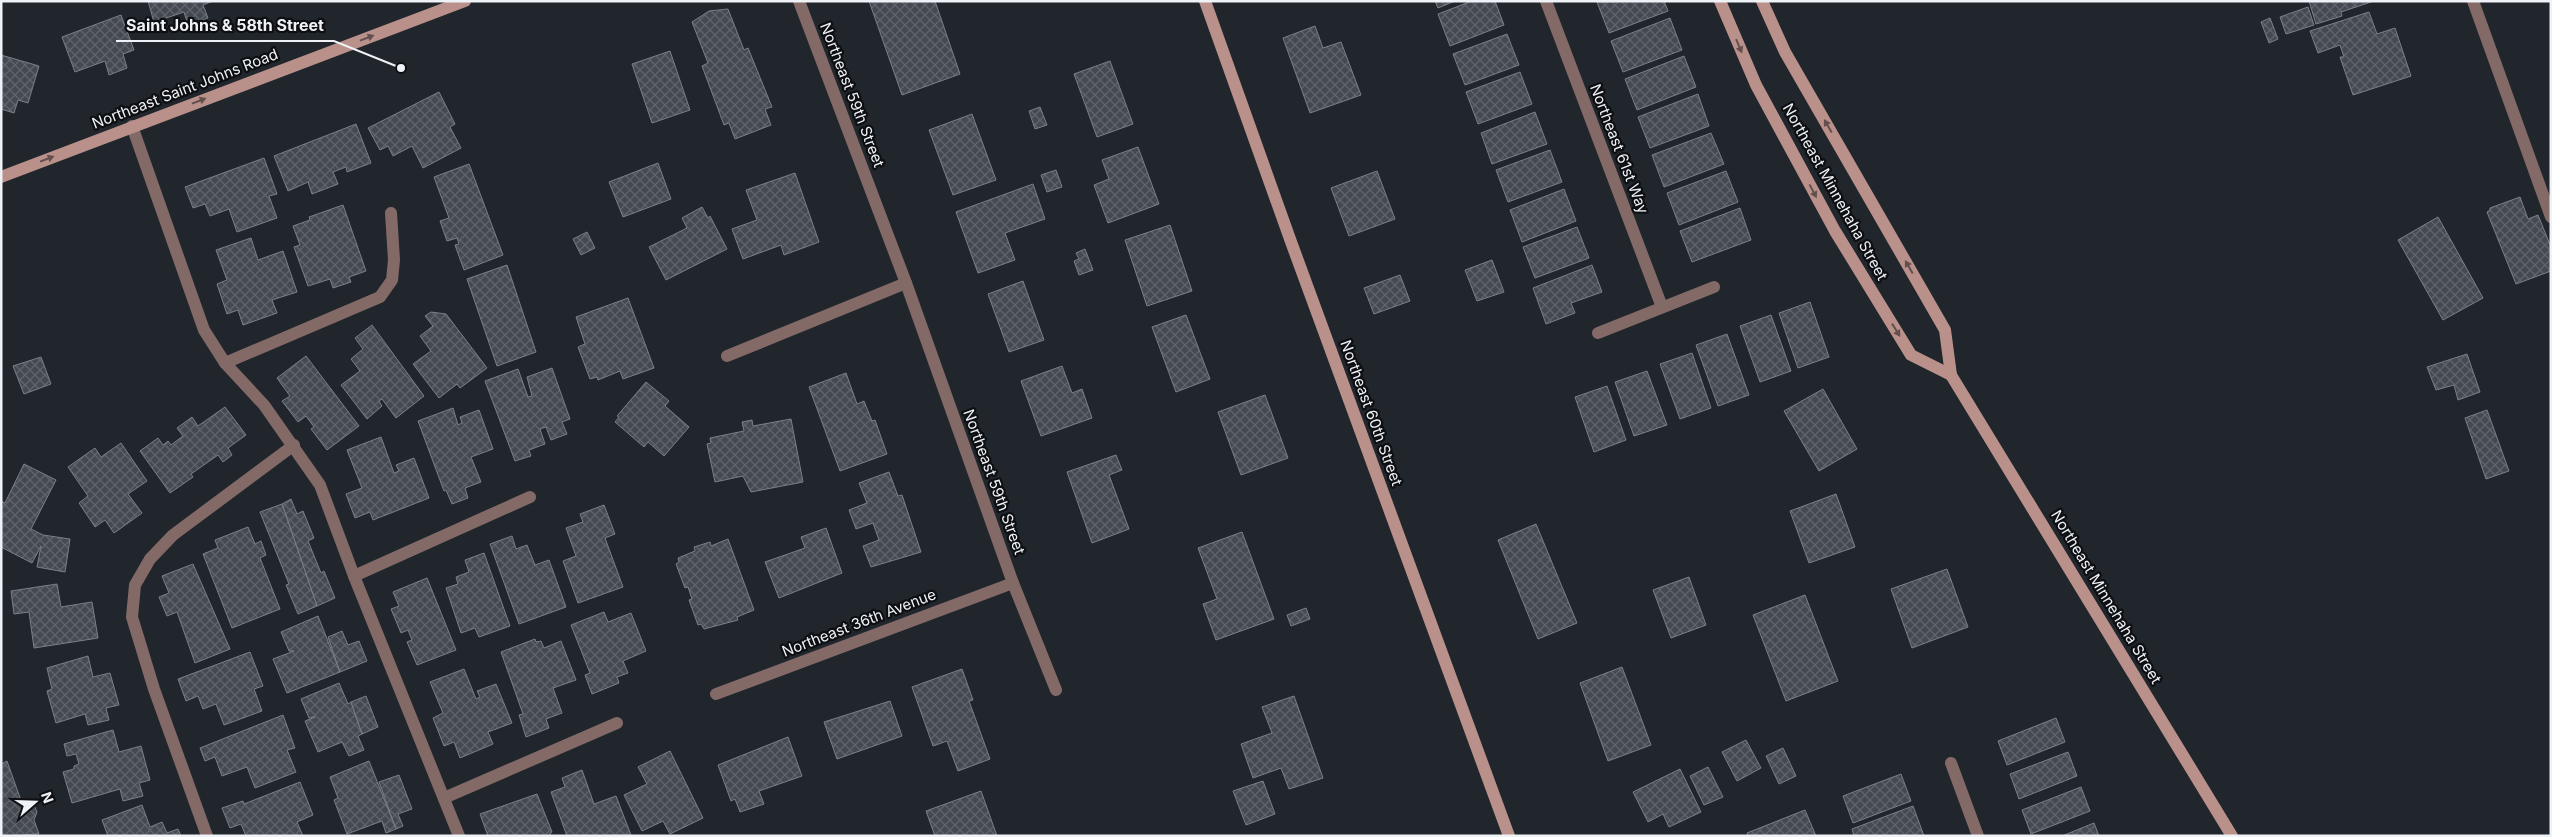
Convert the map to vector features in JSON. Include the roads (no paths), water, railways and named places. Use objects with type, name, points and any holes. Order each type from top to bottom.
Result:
[{"type":"main road","name":"Northeast Saint Johns Road","points":[[1,176],[465,1]]},
{"type":"main road","name":"Northeast 60th Street","points":[[1205,1],[1290,240],[1509,836]]},
{"type":"main road","name":"Northeast Minnehaha Street","points":[[1720,1],[1756,85],[1826,214],[1906,347],[1911,355],[1951,375]]},
{"type":"main road","name":"Northeast Minnehaha Street","points":[[1762,1],[1785,52],[1945,330],[1951,375],[2232,836]]},
{"type":"street","name":"Northeast 59th Street","points":[[799,1],[906,284],[1013,583],[1056,690]]},
{"type":"street","name":"Northeast 61st Way","points":[[1546,1],[1662,307]]},
{"type":"street","points":[[2473,1],[2551,217]]},
{"type":"street","points":[[132,126],[204,330],[225,363],[264,404],[320,485],[354,576],[459,836]]},
{"type":"street","points":[[225,363],[380,297],[392,280],[394,260],[391,213]]},
{"type":"street","points":[[727,356],[906,284]]},
{"type":"street","points":[[1598,333],[1714,287]]},
{"type":"street","points":[[207,836],[154,689],[132,617],[135,585],[150,559],[173,535],[294,445]]},
{"type":"street","points":[[354,576],[530,497]]},
{"type":"street","name":"Northeast 36th Avenue","points":[[716,694],[1013,583]]},
{"type":"street","points":[[444,798],[617,723]]},
{"type":"street","points":[[1951,763],[1978,836]]},
{"type":"place","name":"Saint Johns & 58th Street","points":[[401,68]]}]
